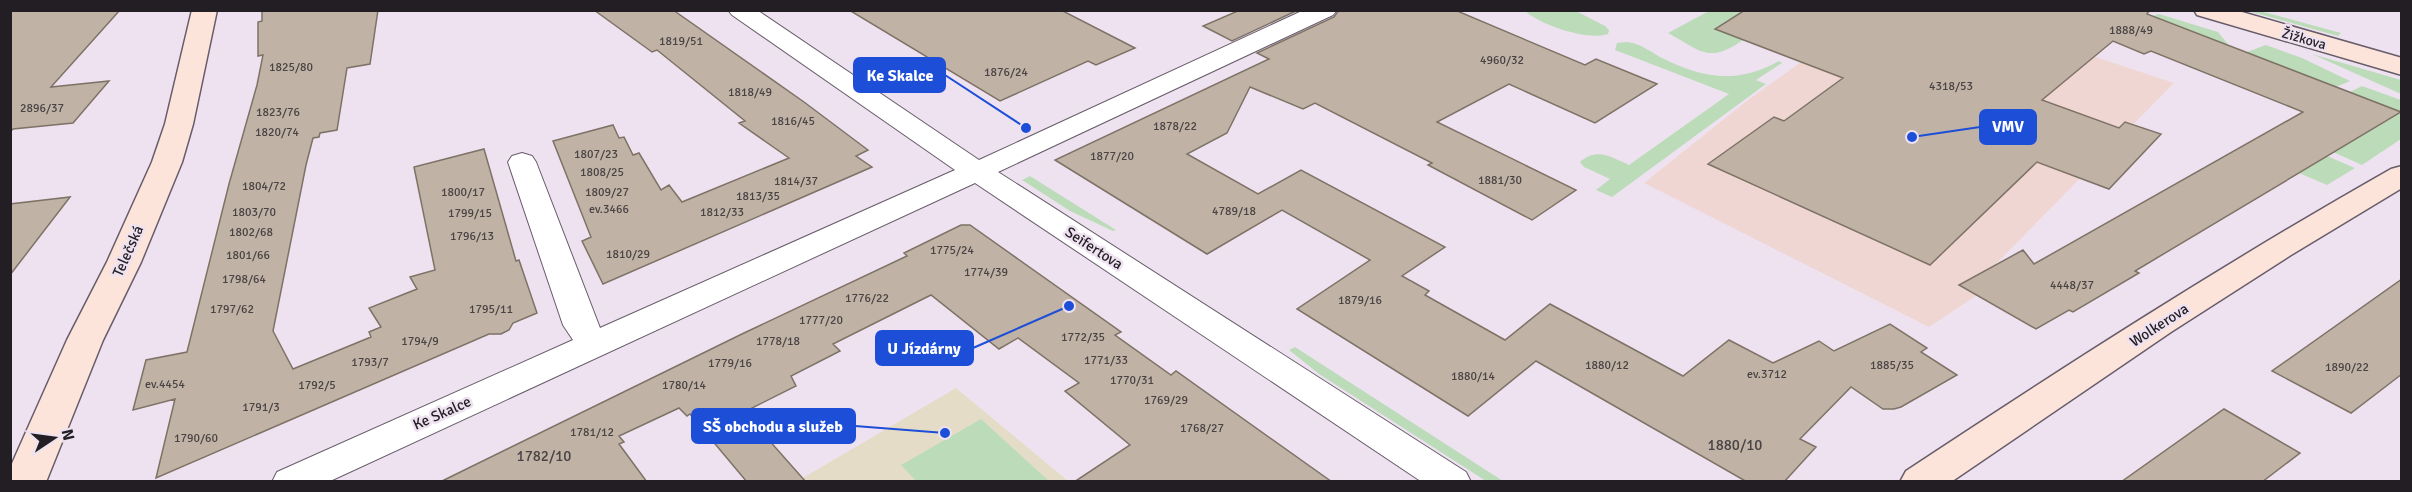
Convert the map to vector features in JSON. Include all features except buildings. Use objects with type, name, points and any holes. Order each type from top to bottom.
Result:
[{"type":"street","name":"Telečská","points":[[25,482],[85,340],[124,262],[167,162],[179,124],[205,10]]},
{"type":"street","name":"Seifertova","points":[[740,10],[978,171],[1452,482]]},
{"type":"street","name":"Ke Skalce","points":[[291,482],[978,171],[1324,10]]},
{"type":"street","name":"Žižkova","points":[[2206,10],[2402,67]]},
{"type":"street","points":[[522,162],[580,325],[593,344]]},
{"type":"street","name":"Wolkerova","points":[[1920,482],[2022,412],[2304,232],[2402,175]]},
{"type":"shaded area","points":[[1958,11],[2174,83],[1993,267],[2010,277],[1977,295],[1929,327],[1644,183],[1748,100],[1804,60]]},
{"type":"shaded area","points":[[956,388],[1068,481],[796,482]]},
{"type":"green space","points":[[1525,11],[1576,11],[1605,26],[1609,30],[1608,34],[1588,35],[1565,30]]},
{"type":"green space","points":[[1709,11],[1745,11],[1715,29],[1743,40],[1722,52],[1713,53],[1697,49],[1668,33]]},
{"type":"green space","points":[[2248,11],[2260,11],[2341,33],[2338,36]]},
{"type":"green space","points":[[2159,14],[2218,32],[2231,48],[2134,22]]},
{"type":"green space","points":[[1627,42],[1690,70],[1719,76],[1734,76],[1763,69],[1779,61],[1782,63],[1756,80],[1766,84],[1612,197],[1596,190],[1610,179],[1584,167],[1580,162],[1586,157],[1598,154],[1629,165],[1729,94],[1615,50],[1617,43]]},
{"type":"green space","points":[[2266,45],[2302,58],[2350,81],[2336,87],[2236,56]]},
{"type":"green space","points":[[2312,54],[2401,80],[2401,94]]},
{"type":"green space","points":[[2362,86],[2401,100],[2402,112],[2350,92]]},
{"type":"green space","points":[[2401,113],[2401,139],[2362,165],[2333,152]]},
{"type":"green space","points":[[2327,156],[2355,168],[2327,185],[2299,173]]},
{"type":"green space","points":[[1030,176],[1116,230],[1113,231],[1070,211],[1022,180]]},
{"type":"green space","points":[[1295,347],[1503,481],[1486,481],[1319,374],[1289,350]]},
{"type":"green space","points":[[981,419],[1049,481],[916,481],[901,465]]},
{"type":"place","name":"Ke Skalce","points":[[1026,128]]},
{"type":"place","name":"VMV","points":[[1912,137]]},
{"type":"place","name":"U Jízdárny","points":[[1069,306]]},
{"type":"place","name":"SŠ obchodu a služeb","points":[[945,433]]}]
